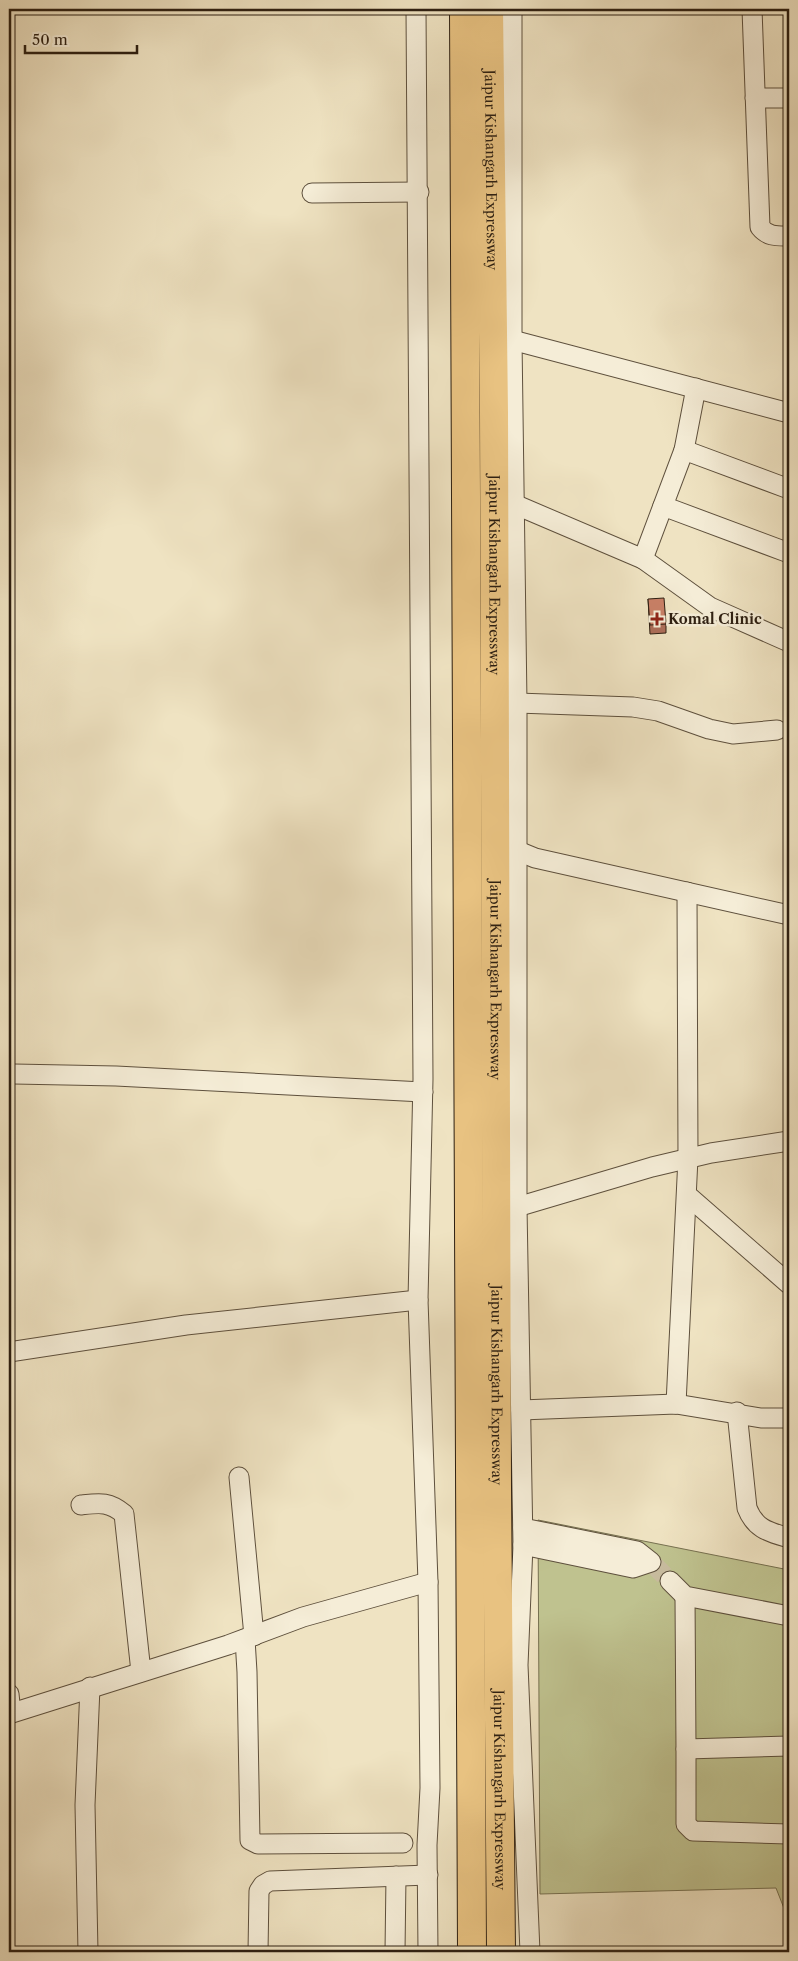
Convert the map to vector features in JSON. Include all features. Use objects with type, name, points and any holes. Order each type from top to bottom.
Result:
[{"type":"highway","name":"Jaipur Kishangarh Expressway","points":[[464,9],[472,1952]]},
{"type":"highway","name":"Jaipur Kishangarh Expressway","points":[[488,9],[494,472],[497,1486],[501,1952]]},
{"type":"street","points":[[416,9],[419,192],[423,1092],[418,1300],[428,1582],[430,1788],[428,1952]]},
{"type":"street","points":[[512,9],[512,340],[518,851],[517,1206],[523,1536],[518,1665],[530,1952]]},
{"type":"street","points":[[752,9],[760,227],[765,233],[773,236],[789,236]]},
{"type":"street","points":[[755,98],[789,98]]},
{"type":"street","points":[[312,193],[419,192]]},
{"type":"street","points":[[512,340],[789,413]]},
{"type":"street","points":[[643,559],[684,450],[696,388]]},
{"type":"street","points":[[684,450],[789,489]]},
{"type":"street","points":[[514,504],[643,559],[710,607],[789,642]]},
{"type":"street","points":[[663,506],[789,554]]},
{"type":"street","points":[[517,703],[633,707],[658,711],[709,729],[734,734],[777,730]]},
{"type":"street","points":[[518,851],[534,858],[789,915]]},
{"type":"street","points":[[676,1404],[688,1158],[687,892]]},
{"type":"street","points":[[14,1074],[116,1076],[423,1092]]},
{"type":"street","points":[[517,1206],[688,1158],[789,1141]]},
{"type":"street","points":[[686,1195],[789,1284]]},
{"type":"street","points":[[9,1352],[186,1325],[418,1300]]},
{"type":"street","points":[[520,1410],[676,1404],[737,1412],[761,1418],[789,1418]]},
{"type":"street","points":[[737,1412],[746,1508],[751,1519],[766,1531],[789,1538]]},
{"type":"street","points":[[239,1477],[249,1637],[247,1672],[250,1840],[258,1844],[403,1843]]},
{"type":"street","points":[[81,1505],[105,1502],[115,1506],[124,1514],[141,1672]]},
{"type":"street","points":[[523,1536],[637,1551],[650,1562],[633,1568],[523,1536]]},
{"type":"street","points":[[670,1581],[685,1596],[789,1616]]},
{"type":"street","points":[[9,1694],[10,1714],[249,1637],[303,1617],[428,1582]]},
{"type":"street","points":[[685,1596],[686,1824],[694,1831],[789,1834]]},
{"type":"street","points":[[88,1952],[85,1805],[90,1687]]},
{"type":"street","points":[[686,1749],[789,1746]]},
{"type":"street","points":[[258,1952],[259,1891],[263,1885],[270,1881],[428,1875]]},
{"type":"street","points":[[395,1952],[396,1876]]},
{"type":"green space","points":[[538,1520],[789,1570],[789,1921],[776,1888],[540,1894]]},
{"type":"building","points":[[664,598],[666,624],[650,625],[648,599]]},
{"type":"tunnel","points":[[651,1562],[670,1581]]},
{"type":"place","name":"Komal Clinic","points":[[657,619]]}]
